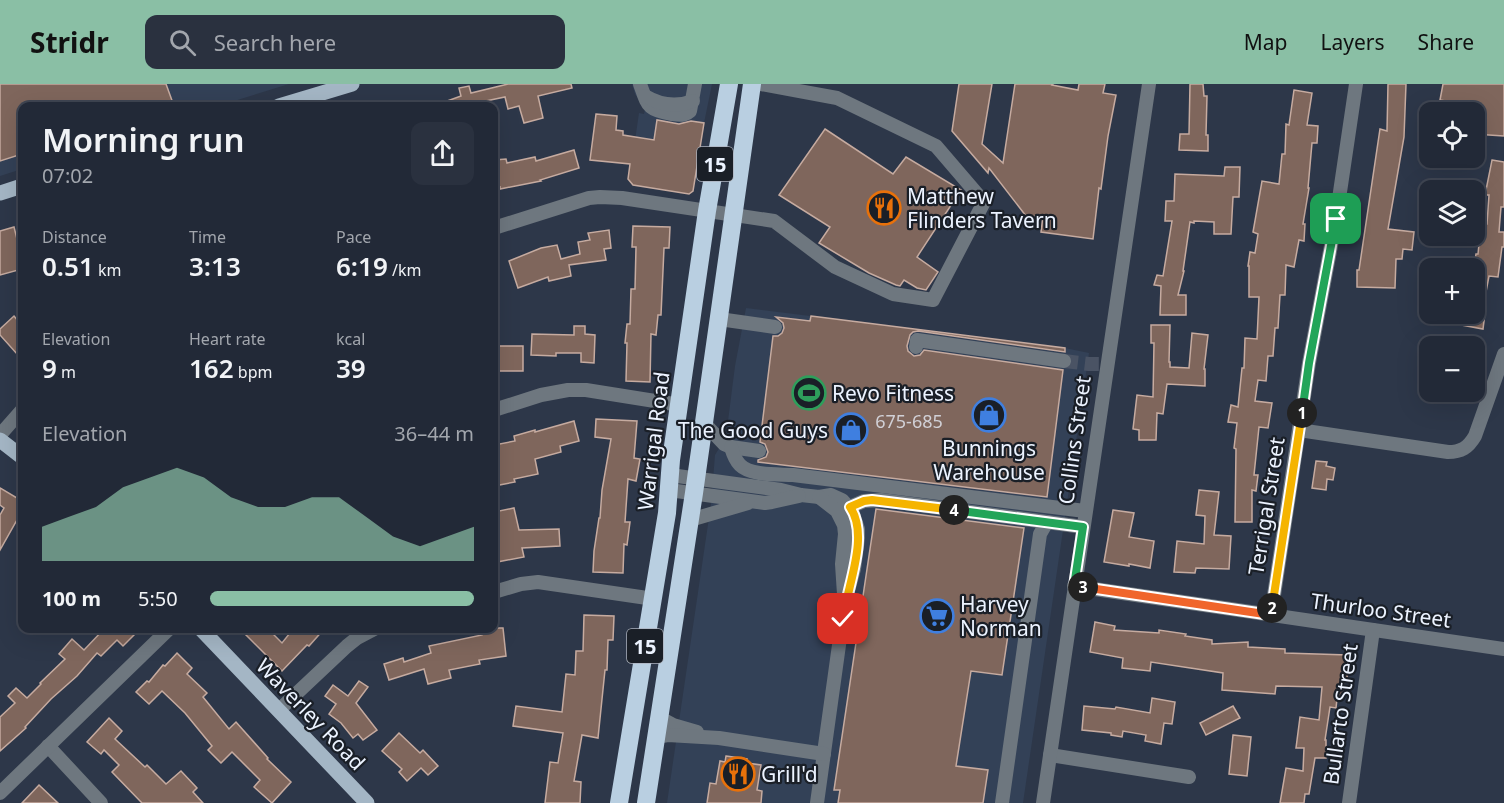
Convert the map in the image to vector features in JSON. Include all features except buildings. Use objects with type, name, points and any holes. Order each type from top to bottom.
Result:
[{"type":"highway","name":"Warrigal Road","points":[[619,803],[654,599],[707,212],[729,84]]},
{"type":"highway","name":"15","points":[[646,803],[690,520],[752,84]]},
{"type":"main road","points":[[296,102],[352,84]]},
{"type":"main road","points":[[0,193],[18,187]]},
{"type":"main road","points":[[0,440],[18,454]]},
{"type":"main road","name":"Waverley Road","points":[[205,633],[367,803]]},
{"type":"street","points":[[642,90],[652,109],[680,115],[688,113],[691,108],[695,84]]},
{"type":"street","points":[[498,227],[600,197],[622,198],[774,221],[835,267],[893,294],[933,300],[984,202],[936,146],[837,98],[761,84]]},
{"type":"street","name":"Collins Street","points":[[1043,803],[1149,84]]},
{"type":"street","name":"Terrigal Street","points":[[1271,615],[1311,354],[1335,228],[1356,84]]},
{"type":"street","points":[[719,319],[775,327]]},
{"type":"street","points":[[916,347],[917,340],[1064,361]]},
{"type":"street","points":[[1299,430],[1448,452],[1463,450],[1471,444],[1475,436],[1504,354]]},
{"type":"street","points":[[498,409],[541,395],[568,390],[586,390],[680,405]]},
{"type":"street","points":[[0,435],[18,415]]},
{"type":"street","points":[[704,423],[720,441],[731,447],[759,451]]},
{"type":"street","points":[[731,447],[739,465],[753,472],[899,484],[1085,511]]},
{"type":"street","points":[[669,482],[695,486],[756,502],[772,502],[801,495]]},
{"type":"street","points":[[695,486],[781,490],[819,497],[836,496],[850,507],[856,519],[858,538],[854,569],[845,602],[817,803]]},
{"type":"street","points":[[819,497],[837,511],[844,525],[842,577],[845,602]]},
{"type":"street","points":[[850,507],[864,501],[880,500],[1083,527]]},
{"type":"street","points":[[690,520],[756,502]]},
{"type":"street","points":[[1002,803],[1040,534],[1047,522]]},
{"type":"street","points":[[498,591],[538,582],[654,599]]},
{"type":"street","name":"Thurloo Street","points":[[1074,586],[1504,649]]},
{"type":"street","name":"Bullarto Street","points":[[1349,803],[1373,630]]},
{"type":"street","points":[[0,793],[165,633]]},
{"type":"street","points":[[279,710],[347,646],[366,633]]},
{"type":"street","points":[[660,718],[673,725],[719,738]]},
{"type":"street","points":[[657,737],[668,735],[719,738],[824,754]]},
{"type":"street","points":[[48,746],[102,803]]},
{"type":"street","points":[[1050,755],[1189,777]]},
{"type":"shaded area","points":[[0,84],[289,84],[231,102],[18,102],[18,170],[0,176]]},
{"type":"shaded area","points":[[632,84],[712,84],[696,170],[632,161],[639,113],[644,114],[645,109],[635,94]]},
{"type":"shaded area","points":[[746,308],[1065,348],[1089,353],[1023,803],[667,803],[711,504],[715,455],[726,437],[735,366]]},
{"type":"tunnel","points":[[1064,361],[1107,364]]},
{"type":"place","name":"Matthew Flinders Tavern","points":[[884,208]]},
{"type":"place","name":"Revo Fitness","points":[[809,393]]},
{"type":"place","name":"Bunnings Warehouse","points":[[989,415]]},
{"type":"place","name":"The Good Guys","points":[[851,430]]},
{"type":"place","name":"Harvey Norman","points":[[937,616]]},
{"type":"place","name":"Grill'd","points":[[738,774]]},
{"type":"route","points":[[843,619],[858,538],[856,519],[850,507],[872,500],[1083,527],[1074,586],[1271,615],[1309,363],[1336,219]]}]
